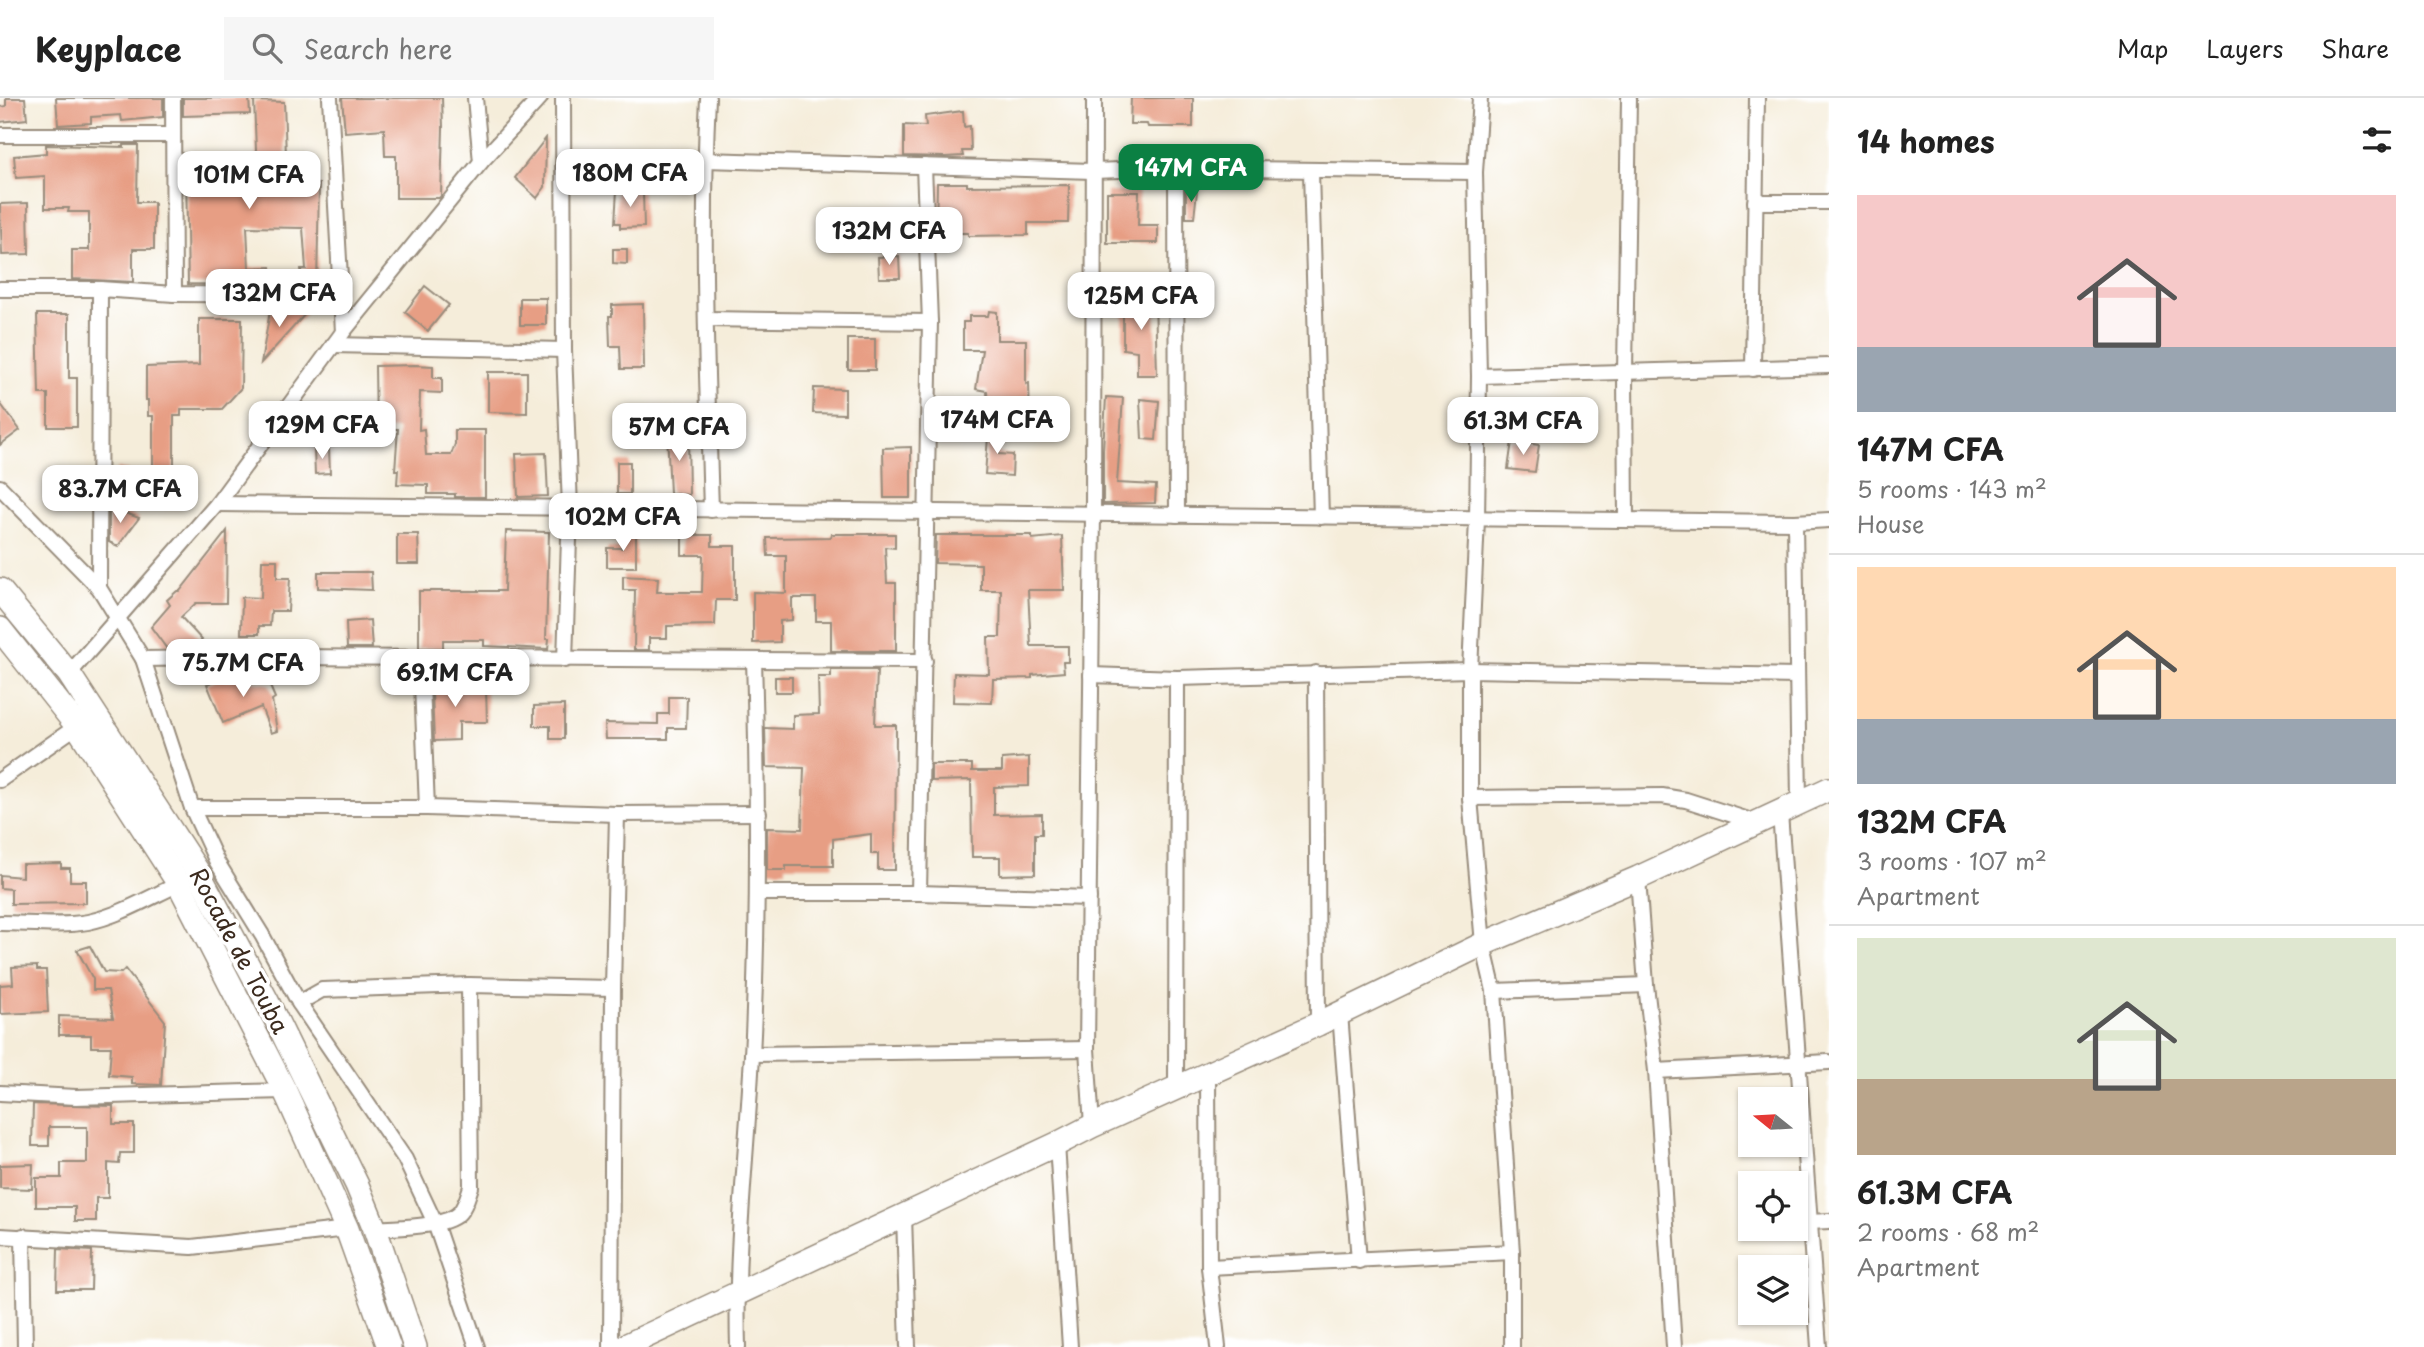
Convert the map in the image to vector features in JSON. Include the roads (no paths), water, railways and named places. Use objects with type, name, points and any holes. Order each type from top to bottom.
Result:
[{"type":"main road","name":"Rocade de Touba","points":[[0,590],[69,674],[198,872],[357,1185],[415,1347]]},
{"type":"main road","name":"Rocade de Touba","points":[[0,629],[198,872],[285,1091],[346,1229],[389,1347]]},
{"type":"main road","points":[[623,1347],[1092,1126],[1318,1024],[1483,944],[1638,878],[1829,789]]},
{"type":"street","points":[[173,98],[174,294]]},
{"type":"street","points":[[330,98],[342,332]]},
{"type":"street","points":[[475,98],[481,162]]},
{"type":"street","points":[[69,674],[217,504],[342,332],[481,162],[540,98]]},
{"type":"street","points":[[563,98],[564,350],[570,508],[565,660]]},
{"type":"street","points":[[708,98],[705,160],[706,319],[711,510]]},
{"type":"street","points":[[1092,1126],[1087,1049],[1094,98]]},
{"type":"street","points":[[1480,98],[1475,172],[1479,376],[1477,520],[1470,670],[1470,798],[1483,944],[1494,990],[1512,1252],[1512,1347]]},
{"type":"street","points":[[1626,520],[1629,98]]},
{"type":"street","points":[[1754,369],[1757,98]]},
{"type":"street","points":[[0,135],[173,135]]},
{"type":"street","points":[[705,160],[1093,172],[1176,168],[1311,172],[1475,172]]},
{"type":"street","points":[[919,893],[930,323],[924,166]]},
{"type":"street","points":[[1176,168],[1177,515]]},
{"type":"street","points":[[1311,172],[1321,517]]},
{"type":"street","points":[[1755,202],[1829,202]]},
{"type":"street","points":[[0,289],[340,295]]},
{"type":"street","points":[[99,588],[100,289]]},
{"type":"street","points":[[706,319],[930,323]]},
{"type":"street","points":[[333,345],[564,350]]},
{"type":"street","points":[[1479,376],[1829,366]]},
{"type":"street","points":[[0,486],[99,588],[143,659],[192,808],[198,872],[262,935],[299,1003],[405,1159],[435,1223],[477,1347]]},
{"type":"street","points":[[217,504],[1093,512],[1477,520],[1829,520]]},
{"type":"street","points":[[1796,522],[1797,676],[1789,807],[1799,1064],[1819,1347]]},
{"type":"street","points":[[143,659],[282,657],[421,660],[925,661]]},
{"type":"street","points":[[421,660],[427,808]]},
{"type":"street","points":[[738,1347],[736,1293],[752,1054],[759,813],[754,660]]},
{"type":"street","points":[[1091,675],[1177,678],[1470,670],[1797,676]]},
{"type":"street","points":[[1315,673],[1318,1024]]},
{"type":"street","points":[[1176,1087],[1177,678]]},
{"type":"street","points":[[0,780],[77,726]]},
{"type":"street","points":[[1470,798],[1662,796],[1686,800],[1758,822]]},
{"type":"street","points":[[192,808],[427,808],[617,814],[759,813]]},
{"type":"street","points":[[611,1347],[617,814]]},
{"type":"street","points":[[0,923],[90,922],[108,916],[198,872]]},
{"type":"street","points":[[1638,878],[1656,1071],[1674,1347]]},
{"type":"street","points":[[757,894],[919,893],[1088,898]]},
{"type":"street","points":[[299,1003],[322,990],[470,985],[613,988]]},
{"type":"street","points":[[374,1229],[435,1223],[459,1214],[471,1187],[470,985]]},
{"type":"street","points":[[1494,990],[1646,985]]},
{"type":"street","points":[[1340,1013],[1359,1261]]},
{"type":"street","points":[[752,1054],[1087,1049]]},
{"type":"street","points":[[1656,1071],[1829,1062]]},
{"type":"street","points":[[1208,1074],[1209,1267],[1218,1347]]},
{"type":"street","points":[[0,1093],[76,1097],[285,1091]]},
{"type":"street","points":[[1057,1144],[1070,1347]]},
{"type":"street","points":[[904,1215],[908,1347]]},
{"type":"street","points":[[1809,1222],[1829,1221]]},
{"type":"street","points":[[0,1236],[192,1247],[346,1229]]},
{"type":"street","points":[[23,1236],[25,1347]]},
{"type":"street","points":[[1209,1267],[1512,1252]]}]
